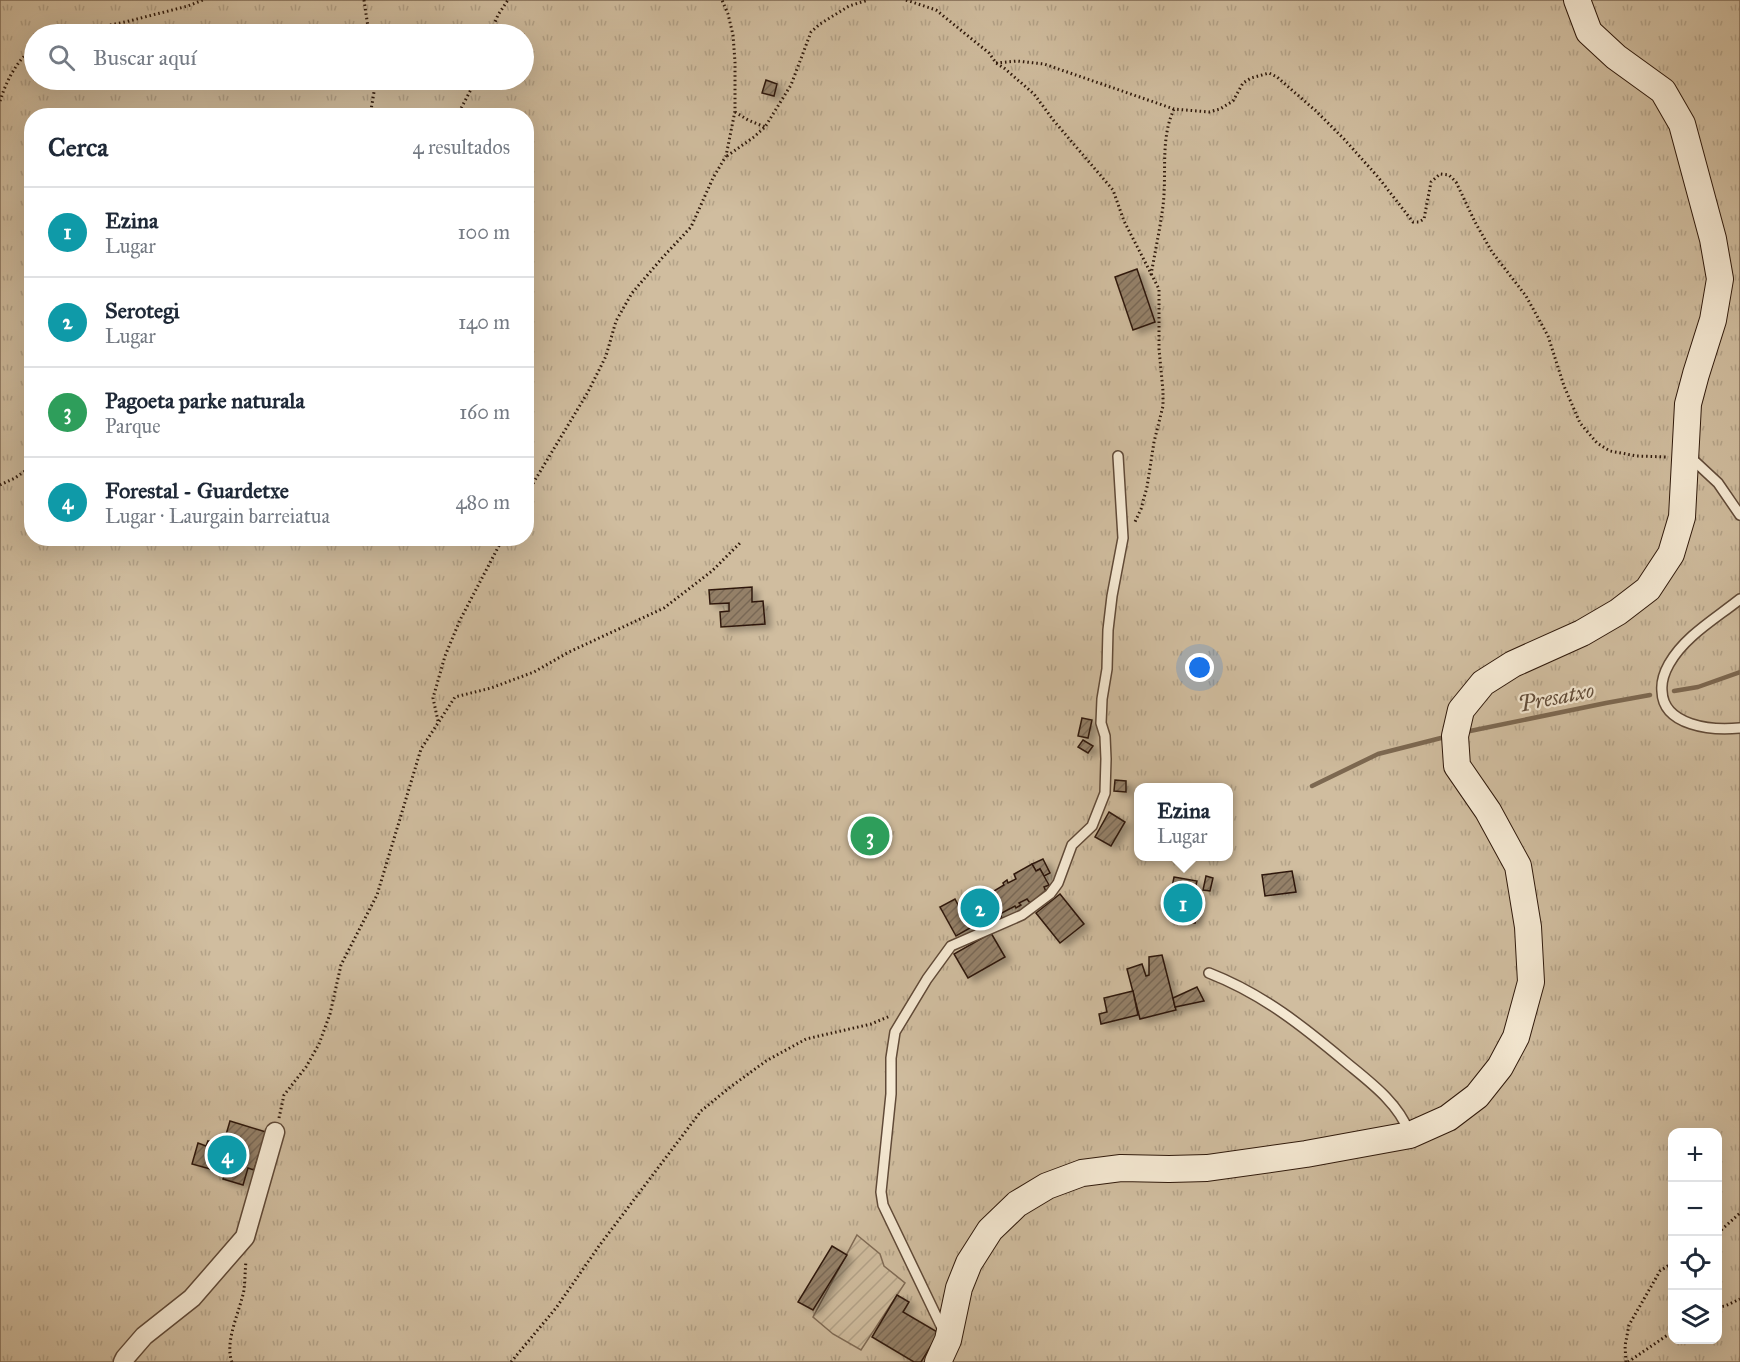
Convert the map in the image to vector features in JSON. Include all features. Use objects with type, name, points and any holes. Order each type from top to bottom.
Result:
[{"type":"main road","points":[[943,1351],[959,1288],[969,1263],[990,1230],[1017,1204],[1047,1186],[1082,1173],[1121,1168],[1207,1168],[1306,1154],[1410,1135],[1448,1118],[1477,1096],[1500,1067],[1516,1037],[1531,982],[1528,927],[1518,866],[1488,811],[1457,766],[1455,736],[1461,710],[1483,683],[1513,664],[1582,633],[1618,612],[1648,589],[1671,554],[1682,517],[1688,404],[1695,374],[1713,320],[1720,279],[1713,239],[1682,123],[1663,92],[1616,57],[1589,32],[1577,0]]},
{"type":"street","points":[[123,1362],[144,1336],[192,1298],[245,1237],[275,1132]]},
{"type":"lane","points":[[1685,453],[1718,483],[1740,515]]},
{"type":"lane","points":[[943,1351],[883,1205],[881,1192],[895,1032],[927,979],[951,946],[1022,915],[1050,894],[1059,883],[1072,845],[1092,826],[1105,793],[1107,775],[1106,746],[1101,723],[1102,699],[1107,669],[1112,596],[1123,538],[1118,456]]},
{"type":"lane","points":[[1740,599],[1685,644],[1664,673],[1662,687],[1663,701],[1667,709],[1678,718],[1712,728],[1740,728]]},
{"type":"lane","points":[[1209,974],[1234,983],[1300,1023],[1374,1086],[1396,1108],[1410,1135]]},
{"type":"path","points":[[115,24],[188,6],[203,0]]},
{"type":"path","points":[[364,0],[368,24]]},
{"type":"path","points":[[494,24],[508,0]]},
{"type":"path","points":[[534,482],[588,392],[606,356],[616,321],[632,293],[691,228],[713,178],[726,156],[735,111],[735,62],[733,35],[722,0]]},
{"type":"path","points":[[726,156],[765,127],[791,85],[811,32],[819,24],[849,6],[868,0]]},
{"type":"path","points":[[906,0],[936,10],[1034,94],[1113,190],[1124,221],[1159,289],[1159,350],[1163,406],[1144,499],[1133,526],[1123,538]]},
{"type":"path","points":[[0,101],[13,72],[24,58]]},
{"type":"path","points":[[996,63],[1017,61],[1044,64],[1174,109],[1209,112],[1220,109],[1233,101],[1243,83],[1260,74],[1269,73],[1278,77],[1344,139],[1378,177],[1413,222],[1424,219],[1431,182],[1440,174],[1449,175],[1456,182],[1492,252],[1526,296],[1548,336],[1564,386],[1580,423],[1597,443],[1610,451],[1637,456],[1668,458],[1685,453]]},
{"type":"path","points":[[371,108],[374,90]]},
{"type":"path","points":[[461,108],[471,90]]},
{"type":"path","points":[[1151,275],[1163,205],[1168,121],[1174,109]]},
{"type":"path","points":[[735,111],[748,120],[765,127]]},
{"type":"path","points":[[0,485],[24,472]]},
{"type":"path","points":[[275,1132],[284,1095],[306,1067],[319,1044],[330,1014],[341,965],[377,895],[421,749],[455,697],[491,688],[534,672],[569,652],[664,608],[712,571],[740,543]]},
{"type":"path","points":[[438,721],[433,698],[445,656],[460,620],[498,546]]},
{"type":"path","points":[[511,1362],[556,1308],[599,1246],[701,1112],[766,1061],[806,1039],[871,1024],[909,1011]]},
{"type":"path","points":[[1722,1229],[1740,1213]]},
{"type":"path","points":[[232,1362],[230,1344],[244,1290],[245,1237]]},
{"type":"path","points":[[1668,1266],[1660,1271],[1629,1325],[1625,1346],[1627,1362],[1668,1335]]},
{"type":"path","points":[[1722,1306],[1740,1299]]},
{"type":"green space","points":[[0,0],[1740,0],[1740,1362],[0,1362]]},
{"type":"green space","points":[[857,1235],[880,1254],[884,1266],[905,1283],[861,1350],[833,1334],[813,1317]]},
{"type":"building","points":[[766,80],[777,84],[774,96],[762,93]]},
{"type":"building","points":[[1137,269],[1155,322],[1133,330],[1115,277]]},
{"type":"building","points":[[752,587],[752,602],[763,601],[765,624],[721,627],[720,612],[729,611],[729,603],[710,604],[709,590]]},
{"type":"building","points":[[1082,718],[1092,720],[1088,738],[1078,736]]},
{"type":"building","points":[[1083,740],[1093,746],[1088,753],[1078,747]]},
{"type":"building","points":[[1115,780],[1126,781],[1126,792],[1114,791]]},
{"type":"building","points":[[1109,812],[1125,822],[1111,846],[1095,837]]},
{"type":"building","points":[[1043,859],[1050,873],[1044,876],[1040,869],[1036,871],[1032,864]]},
{"type":"building","points":[[1032,864],[1036,871],[1040,869],[1049,885],[1044,887],[1047,894],[1030,903],[1027,899],[1019,903],[1021,905],[1016,908],[1015,906],[1000,914],[989,894],[1004,885],[1003,883],[1007,880],[1008,883],[1016,879],[1014,874]]},
{"type":"building","points":[[1292,871],[1296,892],[1265,896],[1262,875]]},
{"type":"building","points":[[1206,876],[1213,878],[1210,891],[1203,890]]},
{"type":"building","points":[[1174,877],[1197,881],[1194,894],[1200,895],[1195,923],[1171,918],[1172,912],[1167,911]]},
{"type":"building","points":[[986,888],[1003,920],[977,933],[960,901]]},
{"type":"building","points":[[1060,894],[1084,924],[1060,943],[1036,913]]},
{"type":"building","points":[[955,899],[970,928],[956,936],[940,907]]},
{"type":"building","points":[[991,933],[1005,957],[968,978],[954,954]]},
{"type":"building","points":[[1162,955],[1176,1010],[1140,1019],[1127,969],[1142,964],[1146,976],[1149,975],[1149,957]]},
{"type":"building","points":[[1197,987],[1204,1001],[1175,1007],[1173,998]]},
{"type":"building","points":[[1133,991],[1138,1015],[1101,1024],[1099,1014],[1107,1012],[1104,998]]},
{"type":"building","points":[[230,1121],[266,1132],[254,1170],[248,1168],[243,1185],[223,1179],[225,1173],[192,1164],[198,1143],[206,1146],[208,1141],[223,1145]]},
{"type":"building","points":[[832,1246],[847,1255],[813,1310],[798,1302]]},
{"type":"building","points":[[897,1295],[909,1302],[903,1312],[939,1333],[921,1362],[914,1362],[872,1337]]},
{"type":"waterway","points":[[1674,691],[1698,687],[1740,672]]},
{"type":"waterway","name":"Presatxo","points":[[1470,731],[1650,695]]},
{"type":"waterway","name":"Presatxo","points":[[1312,786],[1378,754],[1441,738]]},
{"type":"place","name":"Pagoeta parke naturala","points":[[870,836]]},
{"type":"place","name":"Ezina","points":[[1183,903]]},
{"type":"place","name":"Serotegi","points":[[980,908]]},
{"type":"place","name":"Forestal - Guardetxe","points":[[227,1155]]}]
